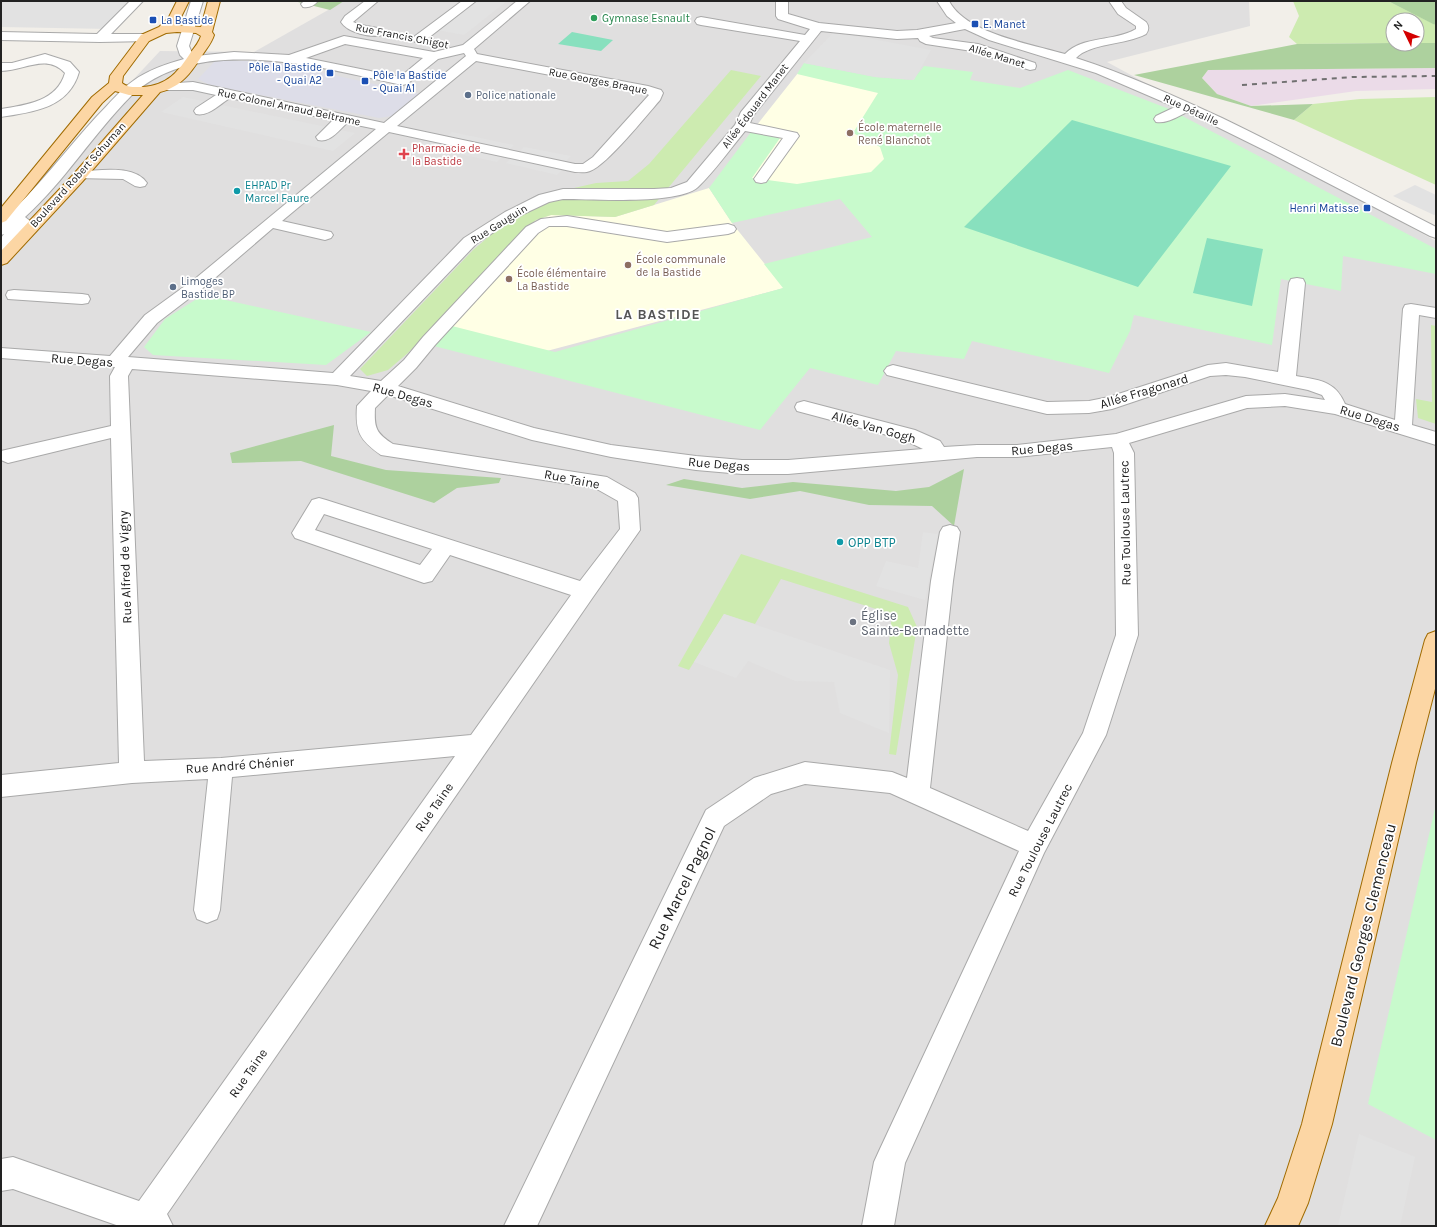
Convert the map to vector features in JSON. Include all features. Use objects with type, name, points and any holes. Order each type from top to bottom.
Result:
[{"type":"main road","points":[[163,30],[174,19],[183,1]]},
{"type":"main road","points":[[1,218],[97,100],[115,84],[117,76],[145,38],[163,30],[189,28],[206,36],[214,1]]},
{"type":"main road","name":"Boulevard Robert Schuman","points":[[1,260],[80,175],[144,100],[160,89],[175,83],[193,59],[206,36]]},
{"type":"main road","points":[[115,84],[118,88],[130,91],[160,89]]},
{"type":"main road","name":"Boulevard Georges Clemenceau","points":[[1281,1226],[1292,1203],[1316,1124],[1404,763],[1435,651]]},
{"type":"street","points":[[100,38],[137,1]]},
{"type":"street","points":[[193,59],[186,55],[183,46],[197,1]]},
{"type":"street","name":"Rue Francis Chigot","points":[[372,1],[347,22],[349,25],[354,27],[390,34]]},
{"type":"street","points":[[419,39],[470,1]]},
{"type":"street","points":[[782,1],[782,16],[788,20],[818,27],[883,34],[917,34],[968,25]]},
{"type":"street","name":"Rue Détaille","points":[[943,1],[952,14],[968,25],[993,37],[1113,75],[1187,107],[1370,198],[1436,233]]},
{"type":"street","points":[[1067,60],[1080,48],[1133,36],[1142,31],[1142,25],[1122,11],[1115,1]]},
{"type":"street","points":[[120,362],[151,319],[202,281],[386,127],[470,52],[498,22],[529,4]]},
{"type":"street","points":[[701,21],[808,39]]},
{"type":"street","name":"Allée Édouard Manet","points":[[692,185],[742,126],[746,115],[818,27]]},
{"type":"street","name":"Allée Manet","points":[[917,34],[930,41],[974,47],[1030,66]]},
{"type":"street","points":[[1,36],[145,38]]},
{"type":"street","points":[[206,36],[223,55]]},
{"type":"street","points":[[17,53],[33,51],[66,37]]},
{"type":"street","points":[[1,67],[12,68],[45,58],[66,37]]},
{"type":"street","name":"Rue Francis Chigot","points":[[405,37],[470,52]]},
{"type":"street","points":[[100,38],[116,43],[132,56]]},
{"type":"street","points":[[882,43],[919,44],[930,41]]},
{"type":"street","points":[[291,59],[329,45],[419,65]]},
{"type":"street","points":[[329,45],[391,61]]},
{"type":"street","points":[[1,113],[26,109],[49,101],[62,93],[71,81],[72,72],[65,65],[45,58],[33,51]]},
{"type":"street","points":[[305,53],[419,65],[470,52]]},
{"type":"street","name":"Rue Georges Braque","points":[[386,127],[575,168],[586,168],[598,160],[655,97],[656,93],[648,90],[470,52]]},
{"type":"street","points":[[1,230],[32,202],[100,122],[140,82],[193,59],[223,55],[291,59],[402,81],[419,65]]},
{"type":"street","points":[[183,74],[193,86]]},
{"type":"street","name":"Rue Colonel Arnaud Beltrame","points":[[160,89],[193,86],[386,127]]},
{"type":"street","points":[[201,111],[227,94]]},
{"type":"street","points":[[1161,119],[1187,107]]},
{"type":"street","points":[[323,137],[344,118]]},
{"type":"street","points":[[742,126],[792,136],[761,179]]},
{"type":"street","points":[[80,175],[126,175],[140,183]]},
{"type":"street","name":"Rue Gauguin","points":[[337,380],[470,242],[510,215],[544,198],[563,194],[654,194],[674,192],[692,185]]},
{"type":"street","points":[[1,249],[20,224],[32,202]]},
{"type":"street","points":[[385,388],[410,364],[429,341],[532,230],[546,222],[566,221],[667,237],[728,229]]},
{"type":"street","points":[[270,223],[325,235]]},
{"type":"street","points":[[1286,380],[1297,283]]},
{"type":"street","points":[[14,295],[82,299]]},
{"type":"street","points":[[1402,427],[1404,420],[1412,309],[1436,313]]},
{"type":"street","name":"Rue Degas","points":[[1,353],[337,380],[385,388],[532,434],[611,451],[696,463],[742,467],[788,467],[977,451],[1017,451],[1118,440],[1246,402],[1285,400],[1337,408],[1402,427],[1436,439]]},
{"type":"street","name":"Rue Alfred de Vigny","points":[[120,362],[119,376],[132,772]]},
{"type":"street","name":"Allée Fragonard","points":[[893,371],[1047,408],[1089,407],[1112,403],[1208,371],[1226,369],[1245,371],[1313,384],[1328,392],[1333,398],[1337,408]]},
{"type":"street","name":"Rue Taine","points":[[1,1175],[13,1173],[151,1223],[479,744],[585,591],[630,530],[628,498],[600,482],[388,450],[371,439],[364,424],[382,402],[385,388]]},
{"type":"street","name":"Allée Van Gogh","points":[[804,407],[908,434],[932,446],[938,454]]},
{"type":"street","points":[[8,456],[121,430]]},
{"type":"street","name":"Rue Toulouse Lautrec","points":[[878,1226],[890,1162],[1034,846],[1094,735],[1127,635],[1124,454],[1122,445],[1118,440]]},
{"type":"street","points":[[446,546],[424,575],[302,533],[318,505],[446,546],[585,591]]},
{"type":"street","points":[[917,794],[942,581],[950,532]]},
{"type":"street","name":"Rue André Chénier","points":[[1,786],[132,772],[221,768],[479,744]]},
{"type":"street","points":[[207,910],[221,768]]},
{"type":"street","name":"Rue Marcel Pagnol","points":[[520,1226],[715,818],[763,786],[805,773],[892,782],[1034,846]]},
{"type":"shaded area","points":[[1,1],[137,1],[110,29],[1,27]]},
{"type":"shaded area","points":[[344,1],[1249,1],[1250,26],[1107,62],[1436,241],[1436,1226],[1,1226],[1,221],[160,51],[254,52]]},
{"type":"shaded area","points":[[475,1],[507,1],[464,35],[437,30]]},
{"type":"shaded area","points":[[833,33],[931,50],[914,80],[875,77],[804,63]]},
{"type":"shaded area","points":[[216,60],[274,62],[420,94],[392,116],[379,118],[230,89],[208,84],[198,79]]},
{"type":"shaded area","points":[[1436,68],[1436,89],[1356,91],[1251,106],[1217,94],[1202,78],[1208,70]]},
{"type":"shaded area","name":"École maternelle René Blanchot","points":[[798,73],[927,97],[884,176],[741,192],[780,136],[753,130]]},
{"type":"shaded area","points":[[183,97],[355,133],[333,151],[161,112]]},
{"type":"shaded area","points":[[452,132],[514,145],[509,150],[447,137]]},
{"type":"shaded area","points":[[427,139],[454,145],[447,151],[419,146]]},
{"type":"shaded area","points":[[462,147],[503,156],[497,162],[455,153]]},
{"type":"shaded area","points":[[524,147],[571,156],[566,161],[519,152]]},
{"type":"shaded area","points":[[512,157],[564,168],[557,175],[506,163]]},
{"type":"shaded area","points":[[1415,185],[1436,195],[1436,214],[1434,215],[1393,196]]},
{"type":"shaded area","name":"École communale de la Bastide","points":[[709,188],[732,223],[784,288],[528,356],[441,333],[524,230],[536,220],[551,215],[615,217]]},
{"type":"shaded area","points":[[923,532],[938,534],[925,600],[876,586],[886,561],[918,568]]},
{"type":"shaded area","name":"Église Sainte-Bernadette","points":[[724,614],[890,670],[889,733],[840,713],[834,682],[795,681],[748,661],[736,678],[694,662]]},
{"type":"shaded area","points":[[1359,1134],[1415,1157],[1400,1226],[1338,1226]]},
{"type":"green space","points":[[294,1],[344,1],[330,10]]},
{"type":"green space","points":[[1293,1],[1388,1],[1410,12],[1385,12],[1385,43],[1297,44],[1289,37],[1299,16]]},
{"type":"green space","points":[[1388,1],[1436,1],[1436,25],[1425,20],[1425,12],[1410,12]]},
{"type":"green space","points":[[1425,20],[1436,25],[1436,43],[1425,43]]},
{"type":"green space","points":[[572,32],[613,40],[601,51],[558,44]]},
{"type":"green space","points":[[1385,43],[1385,52],[1425,52],[1425,43],[1436,43],[1436,68],[1208,70],[1202,78],[1217,94],[1251,106],[1313,104],[1294,120],[1134,75],[1297,44]]},
{"type":"green space","points":[[804,63],[875,77],[913,80],[924,66],[973,72],[970,80],[1020,88],[1068,70],[1169,109],[1436,249],[1436,274],[1343,256],[1341,291],[1281,279],[1272,345],[1134,315],[1130,331],[1109,373],[972,341],[964,359],[896,351],[878,385],[810,368],[760,430],[430,345],[448,325],[555,352],[783,288],[764,264],[872,237],[840,199],[732,223],[709,188],[751,132],[780,138],[752,178],[797,184],[871,172],[884,159],[880,147],[853,133],[878,93],[797,74]]},
{"type":"green space","points":[[731,70],[761,76],[654,205],[615,217],[551,215],[536,220],[524,230],[408,353],[388,370],[367,376],[360,369],[473,250],[506,222],[544,201],[574,188],[596,183],[628,181],[649,164]]},
{"type":"green space","points":[[1436,97],[1436,185],[1294,120],[1313,104],[1360,99]]},
{"type":"green space","points":[[1072,120],[1231,166],[1138,287],[964,227]]},
{"type":"green space","points":[[1207,238],[1263,249],[1252,306],[1193,293]]},
{"type":"green space","points":[[203,295],[371,332],[326,365],[153,355],[144,347],[165,319]]},
{"type":"green space","points":[[1431,325],[1436,326],[1436,424],[1418,418],[1416,399],[1432,402]]},
{"type":"green space","points":[[334,425],[331,456],[386,470],[501,478],[499,483],[457,488],[434,503],[301,461],[232,463],[230,453]]},
{"type":"green space","points":[[964,469],[954,526],[932,506],[869,505],[800,491],[750,499],[666,485],[684,479],[742,488],[793,482],[896,491],[929,487]]},
{"type":"green space","points":[[741,554],[908,607],[917,627],[896,755],[889,754],[898,675],[889,643],[892,614],[781,579],[755,624],[724,614],[689,670],[678,666]]},
{"type":"green space","points":[[1436,804],[1436,1140],[1368,1104]]},
{"type":"railway","points":[[1242,85],[1353,77],[1436,76]]},
{"type":"place","name":"Gymnase Esnault","points":[[594,18]]},
{"type":"place","name":"La Bastide","points":[[153,20]]},
{"type":"place","name":"E. Manet","points":[[975,24]]},
{"type":"place","name":"Pôle la Bastide - Quai A2","points":[[330,73]]},
{"type":"place","name":"Pôle la Bastide - Quai A1","points":[[365,81]]},
{"type":"place","name":"Police nationale","points":[[468,95]]},
{"type":"place","name":"École maternelle René Blanchot","points":[[850,133]]},
{"type":"place","name":"Pharmacie de la Bastide","points":[[404,154]]},
{"type":"place","name":"EHPAD Pr Marcel Faure","points":[[237,191]]},
{"type":"place","name":"Henri Matisse","points":[[1367,208]]},
{"type":"place","name":"École communale de la Bastide","points":[[628,265]]},
{"type":"place","name":"École élémentaire La Bastide","points":[[509,279]]},
{"type":"place","name":"Limoges Bastide BP","points":[[173,287]]},
{"type":"place","name":"OPP BTP","points":[[840,542]]},
{"type":"place","name":"Église Sainte-Bernadette","points":[[853,622]]},
{"type":"district","name":"LA BASTIDE","points":[[658,314]]}]
